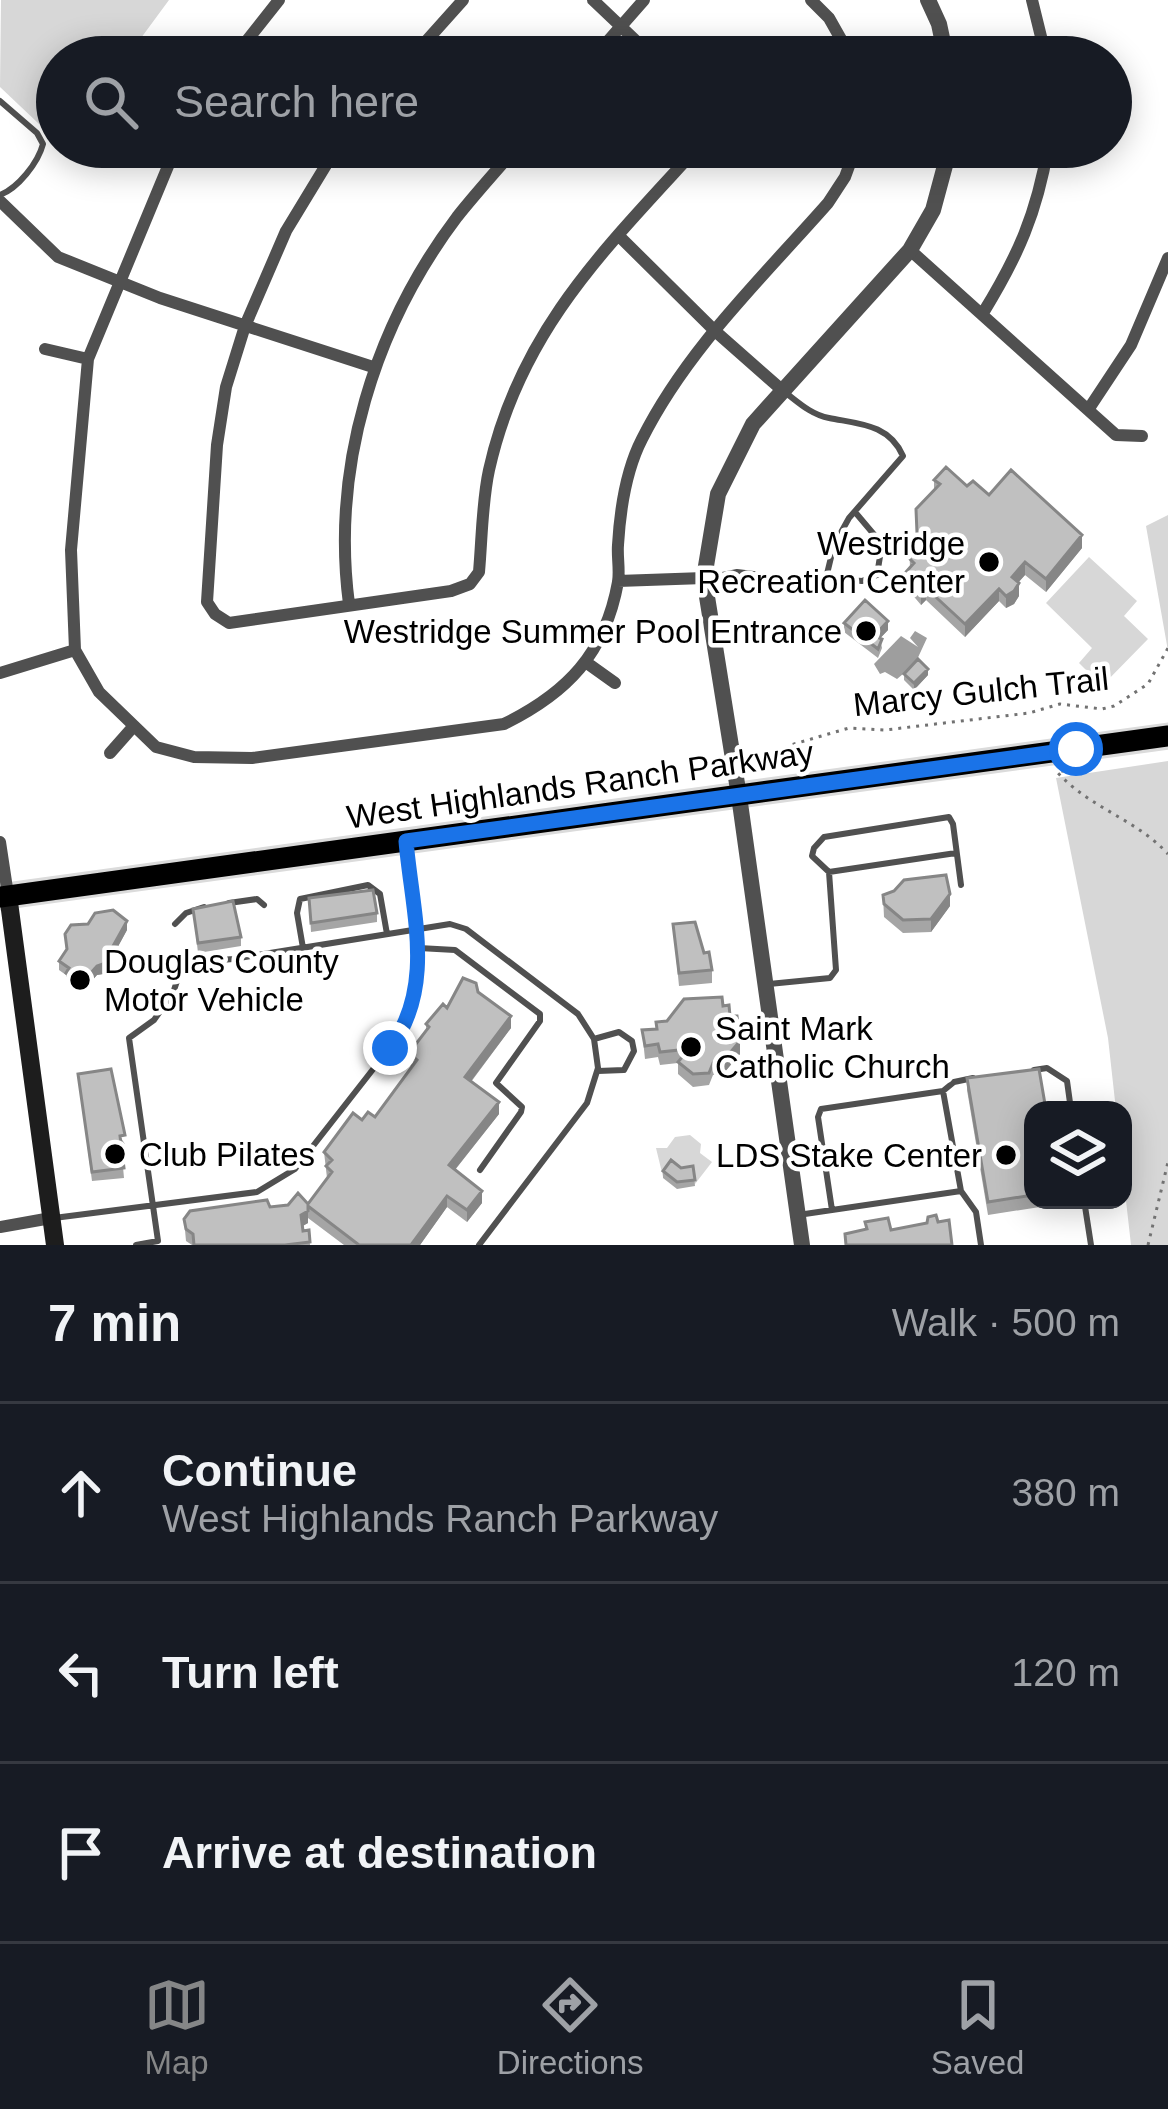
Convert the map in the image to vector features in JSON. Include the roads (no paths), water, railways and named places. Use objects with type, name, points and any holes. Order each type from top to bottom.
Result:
[{"type":"main road","name":"West Highlands Ranch Parkway","points":[[4,896],[1168,736]]},
{"type":"main road","points":[[4,896],[55,1245]]},
{"type":"street","points":[[251,36],[279,0]]},
{"type":"street","points":[[431,36],[463,0]]},
{"type":"street","points":[[593,0],[631,36]]},
{"type":"street","points":[[612,36],[644,0]]},
{"type":"street","points":[[811,0],[830,18],[840,36]]},
{"type":"street","points":[[928,0],[942,36]]},
{"type":"street","points":[[1033,0],[1041,36]]},
{"type":"street","points":[[167,168],[88,359],[70,550],[75,650],[99,692],[156,747],[194,757],[252,758],[504,724],[540,706],[587,663],[618,581],[626,489],[640,442],[686,363],[828,203],[848,168]]},
{"type":"street","points":[[324,168],[286,231],[245,326],[226,387],[217,445],[207,602],[229,623],[451,591],[470,584],[479,572],[489,471],[516,384],[562,301],[679,168]]},
{"type":"street","points":[[350,604],[344,565],[346,483],[373,367],[429,259],[499,168]]},
{"type":"street","points":[[802,1245],[704,578],[718,494],[753,424],[910,250],[933,210],[944,168]]},
{"type":"street","points":[[983,313],[1015,260],[1040,200],[1045,168]]},
{"type":"street","points":[[0,198],[58,257],[373,367]]},
{"type":"street","points":[[618,235],[782,390]]},
{"type":"street","points":[[910,250],[1116,435],[1142,436]]},
{"type":"street","points":[[1088,410],[1131,346],[1167,268]]},
{"type":"street","points":[[45,350],[88,359]]},
{"type":"street","points":[[618,581],[704,578]]},
{"type":"street","points":[[0,673],[75,650]]},
{"type":"street","points":[[587,663],[615,683]]},
{"type":"street","points":[[110,753],[133,728]]},
{"type":"street","points":[[0,842],[4,896]]},
{"type":"street","points":[[0,1226],[51,1218]]},
{"type":"lane","points":[[0,101],[36,132]]},
{"type":"lane","points":[[0,198],[36,159]]},
{"type":"lane","points":[[782,390],[812,412],[877,428],[898,444],[904,456],[834,544],[826,578]]},
{"type":"lane","points":[[704,578],[737,572],[810,581],[862,581],[877,574],[882,544],[855,512]]},
{"type":"lane","points":[[766,984],[833,975],[829,872],[812,856],[824,837],[949,817],[961,885]]},
{"type":"lane","points":[[51,1218],[257,1192],[296,1169],[400,1034],[418,987],[419,948],[406,841]]},
{"type":"lane","points":[[829,872],[957,853]]},
{"type":"lane","points":[[303,948],[297,913],[300,899],[368,885],[380,894],[387,934]]},
{"type":"lane","points":[[175,924],[194,909],[257,899],[264,904]]},
{"type":"lane","points":[[136,1245],[158,1243],[129,1038],[161,1011],[187,965],[450,924],[466,929],[578,1014],[594,1039],[598,1071],[587,1103],[479,1245]]},
{"type":"lane","points":[[419,948],[455,950],[540,1014],[540,1021],[496,1083],[522,1107],[521,1112],[480,1170]]},
{"type":"lane","points":[[594,1039],[619,1032],[632,1041],[634,1052],[624,1070],[598,1071]]},
{"type":"lane","points":[[1026,1071],[1047,1068],[1067,1081],[1070,1101]]},
{"type":"lane","points":[[832,1210],[820,1109],[943,1091],[955,1082],[984,1077]]},
{"type":"lane","points":[[943,1091],[961,1191],[976,1212],[981,1245]]},
{"type":"lane","points":[[798,1214],[961,1191]]},
{"type":"lane","points":[[1085,1209],[1091,1245]]},
{"type":"place","name":"Westridge Recreation Center","points":[[989,562]]},
{"type":"place","name":"Westridge Summer Pool Entrance","points":[[866,631]]},
{"type":"place","name":"Douglas County Motor Vehicle","points":[[80,980]]},
{"type":"place","name":"Saint Mark Catholic Church","points":[[691,1047]]},
{"type":"place","name":"Club Pilates","points":[[115,1154]]},
{"type":"place","name":"LDS Stake Center","points":[[1006,1155]]}]
